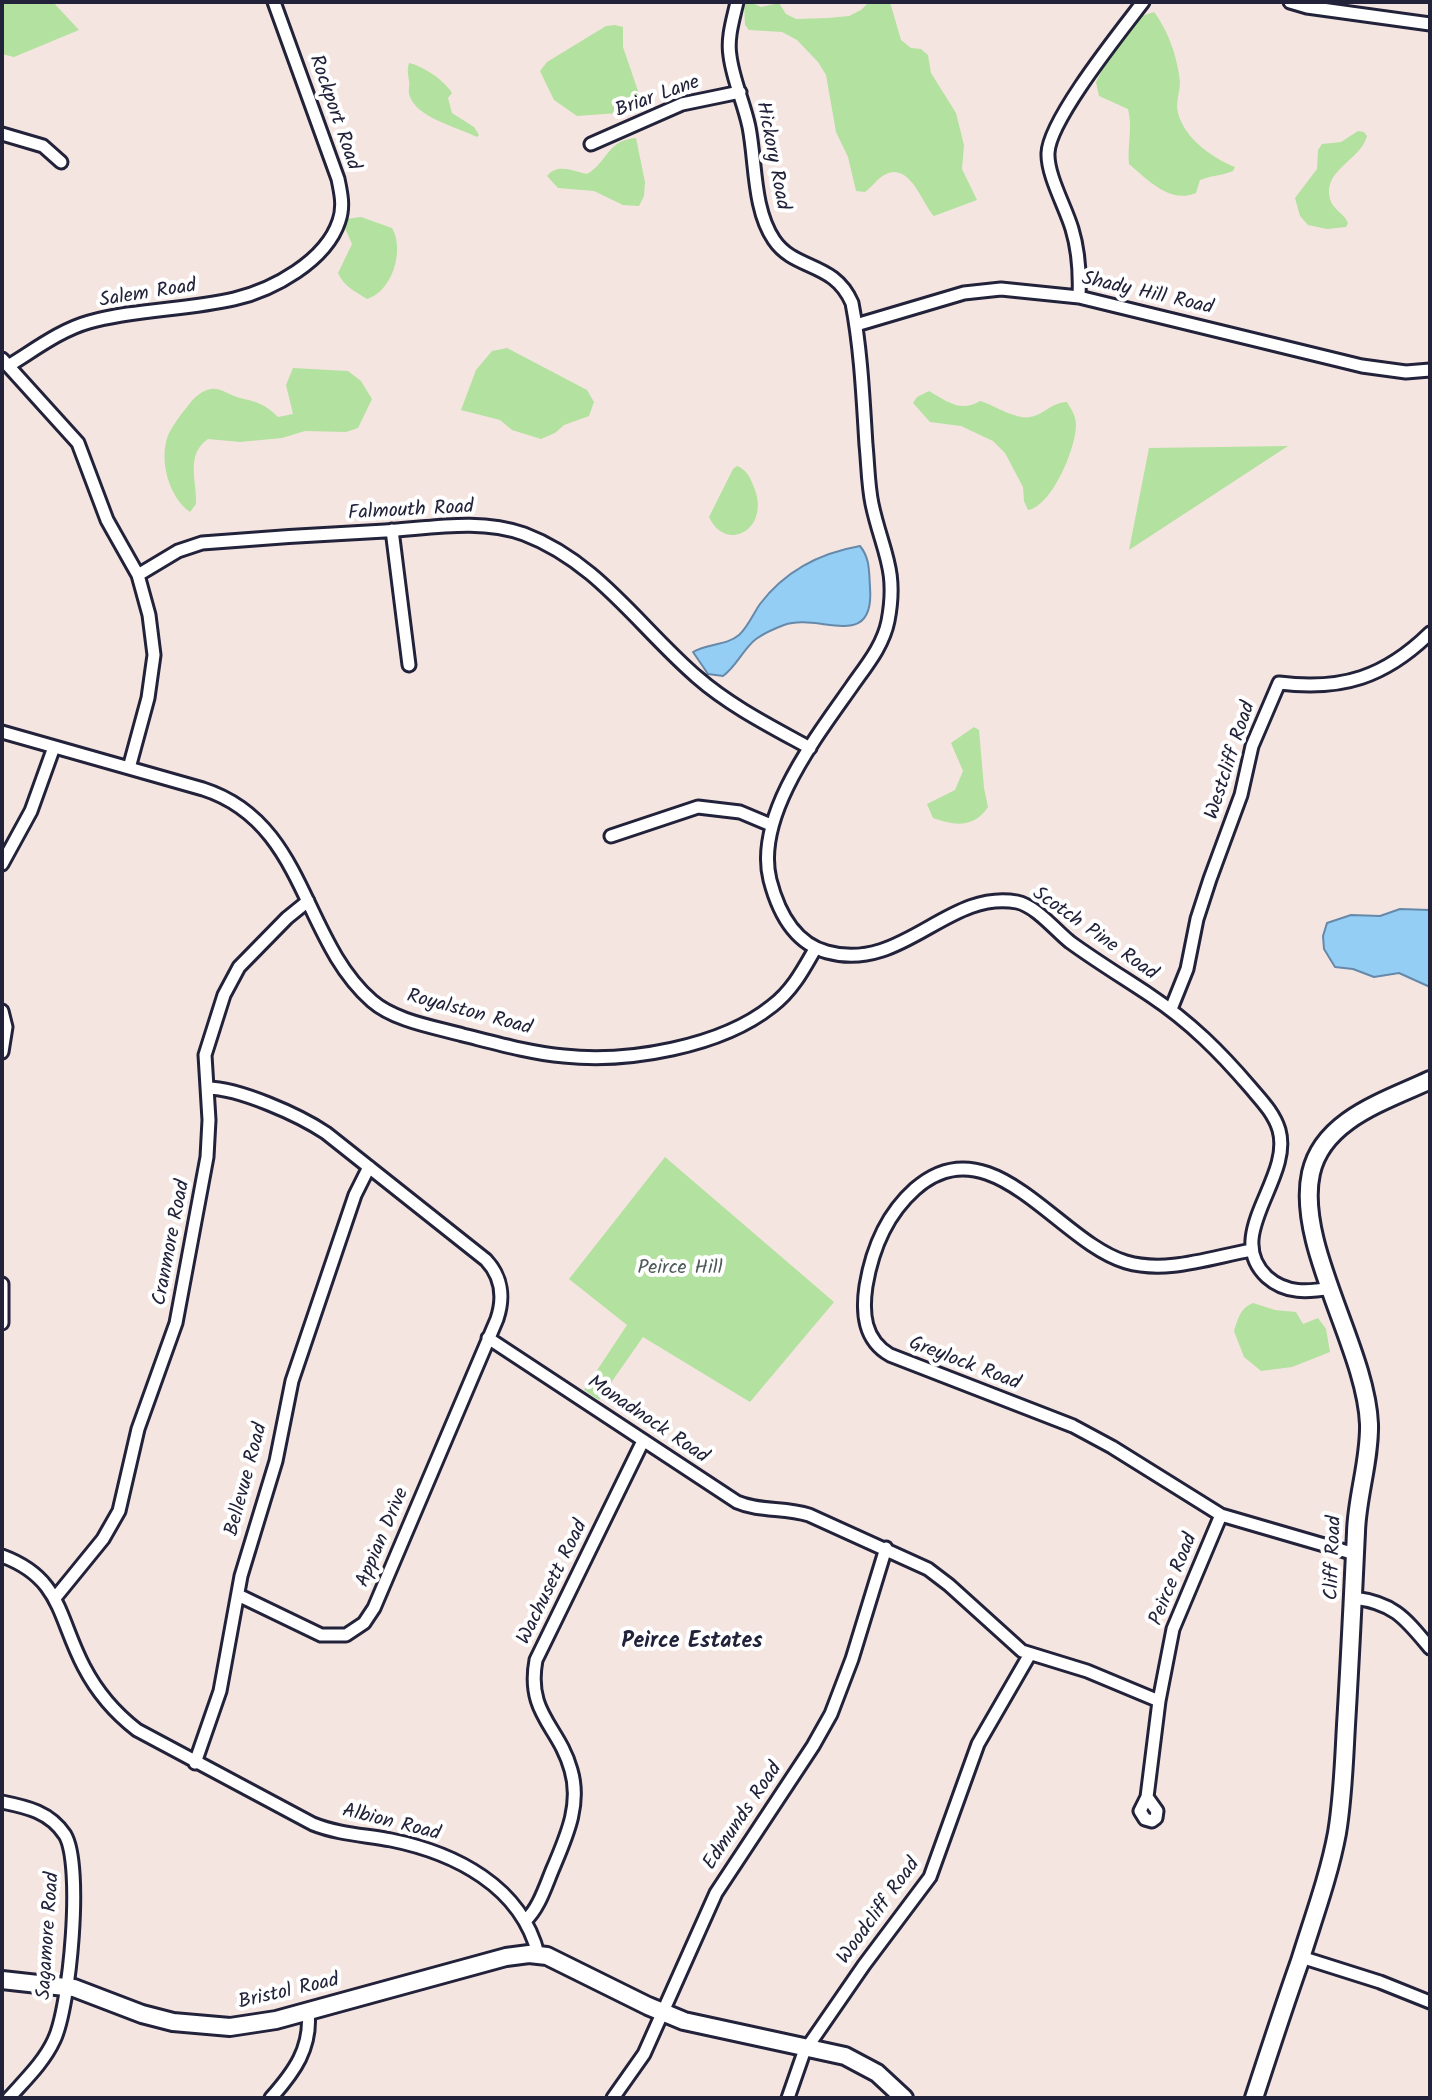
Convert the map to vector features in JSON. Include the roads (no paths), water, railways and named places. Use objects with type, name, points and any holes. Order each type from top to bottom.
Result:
[{"type":"street","name":"Rockport Road","points":[[274,2],[322,130],[342,202],[340,221],[329,242],[298,270]]},
{"type":"street","name":"Hickory Road","points":[[737,2],[729,38],[730,58],[749,124],[759,200],[766,224],[775,241],[790,256],[813,264],[836,279],[847,292],[856,325]]},
{"type":"street","points":[[1079,297],[1080,270],[1073,232],[1047,154],[1051,136],[1095,66],[1143,2]]},
{"type":"street","points":[[1290,2],[1430,24]]},
{"type":"street","name":"Briar Lane","points":[[591,144],[682,104],[740,92]]},
{"type":"street","points":[[2,134],[43,146],[61,162]]},
{"type":"street","name":"Salem Road","points":[[5,362],[85,323],[128,313],[190,307],[238,298],[298,270]]},
{"type":"street","name":"Shady Hill Road","points":[[856,325],[975,292],[1001,289],[1079,297],[1362,366],[1406,372],[1430,370]]},
{"type":"street","points":[[815,949],[793,932],[778,905],[766,857],[771,825],[785,792],[810,748],[877,650],[887,626],[892,598],[892,573],[872,504],[856,325]]},
{"type":"street","points":[[5,362],[78,443],[107,520],[138,575],[149,615],[154,655],[148,698],[129,768]]},
{"type":"street","name":"Falmouth Road","points":[[138,575],[178,551],[202,543],[475,524],[522,533],[559,550],[611,590],[698,678],[733,703],[810,748]]},
{"type":"street","points":[[392,530],[409,665]]},
{"type":"street","name":"Westcliff Road","points":[[1171,1009],[1187,969],[1197,919],[1210,879],[1241,795],[1252,746],[1279,683],[1305,687],[1371,676],[1397,662],[1430,633]]},
{"type":"street","name":"Royalston Road","points":[[2,732],[210,791],[245,811],[262,825],[280,847],[348,976],[379,1006],[399,1016],[459,1033],[564,1056],[638,1054],[679,1047],[727,1032],[774,1005],[797,980],[815,949]]},
{"type":"street","points":[[2,864],[31,811],[54,747]]},
{"type":"street","points":[[611,836],[698,807],[740,812],[771,825]]},
{"type":"street","name":"Cranmore Road","points":[[55,1598],[103,1539],[119,1511],[138,1429],[176,1323],[206,1166],[209,1138],[206,1049],[229,981],[264,941],[308,901]]},
{"type":"street","name":"Scotch Pine Road","points":[[815,949],[864,956],[902,943],[973,906],[989,901],[1024,904],[1071,943],[1171,1009],[1216,1048],[1268,1108],[1279,1130],[1280,1158],[1254,1227],[1252,1250]]},
{"type":"street","points":[[2,1011],[6,1027],[2,1052]]},
{"type":"street","name":"Cliff Road","points":[[1254,2098],[1327,1874],[1338,1826],[1358,1501],[1369,1422],[1359,1375],[1314,1233],[1310,1176],[1328,1138],[1347,1122],[1430,1080]]},
{"type":"street","points":[[207,1088],[232,1091],[310,1123],[492,1267],[500,1283],[501,1301],[488,1338]]},
{"type":"street","name":"Bellevue Road","points":[[195,1763],[223,1682],[248,1550],[276,1461],[292,1381],[355,1195],[369,1167]]},
{"type":"street","name":"Greylock Road","points":[[1221,1515],[1081,1430],[887,1353],[875,1343],[868,1329],[864,1318],[865,1299],[874,1253],[893,1214],[922,1183],[959,1171],[980,1171],[1008,1180],[1088,1243],[1110,1256],[1131,1263],[1172,1265],[1252,1250]]},
{"type":"street","points":[[1252,1250],[1261,1271],[1282,1287],[1302,1292],[1331,1288]]},
{"type":"street","points":[[2,1284],[2,1323]]},
{"type":"street","name":"Monadnock Road","points":[[488,1338],[746,1506],[804,1513],[886,1548],[941,1578],[1010,1642],[1030,1654],[1082,1669],[1159,1701]]},
{"type":"street","name":"Appian Drive","points":[[238,1595],[321,1635],[346,1635],[364,1623],[374,1608],[488,1338]]},
{"type":"street","name":"Wachusett Road","points":[[525,1921],[536,1907],[563,1845],[575,1798],[569,1763],[536,1701],[536,1660],[643,1441]]},
{"type":"street","points":[[1221,1515],[1355,1554]]},
{"type":"street","name":"Peirce Road","points":[[1147,1797],[1159,1701],[1175,1622],[1221,1515]]},
{"type":"street","name":"Edmunds Road","points":[[613,2098],[644,2054],[716,1893],[813,1746],[835,1705],[886,1548]]},
{"type":"street","name":"Albion Road","points":[[2,1556],[31,1569],[55,1598],[84,1668],[113,1708],[149,1737],[319,1826],[404,1843],[466,1867],[499,1887],[525,1921],[538,1954]]},
{"type":"street","points":[[1354,1598],[1378,1602],[1394,1609],[1430,1648]]},
{"type":"street","name":"Woodcliff Road","points":[[788,2098],[808,2047],[871,1955],[927,1883],[938,1861],[981,1738],[1030,1654]]},
{"type":"street","name":"Sagamore Road","points":[[2,1802],[44,1815],[59,1828],[70,1845],[73,1867],[68,1987],[54,2042],[9,2098]]},
{"type":"street","points":[[538,1954],[691,2023],[839,2054],[883,2077],[904,2098]]},
{"type":"street","name":"Bristol Road","points":[[2,1980],[68,1987],[150,2017],[195,2026],[253,2025],[506,1957],[538,1954]]},
{"type":"street","points":[[1301,1957],[1430,2002]]},
{"type":"street","points":[[271,2098],[299,2063],[308,2034],[308,2011]]},
{"type":"water","points":[[860,546],[867,560],[870,587],[869,607],[864,619],[854,625],[842,626],[798,622],[784,625],[756,639],[723,676],[708,674],[693,652],[739,635],[770,592],[804,565],[831,553]]},
{"type":"water","points":[[1400,909],[1430,910],[1430,987],[1399,973],[1374,977],[1353,969],[1335,967],[1324,949],[1323,936],[1327,923],[1351,915],[1380,916]]},
{"type":"district","name":"Peirce Estates","points":[[692,1643]]},
{"type":"park label","name":"Peirce Hill","points":[[680,1270]]}]
